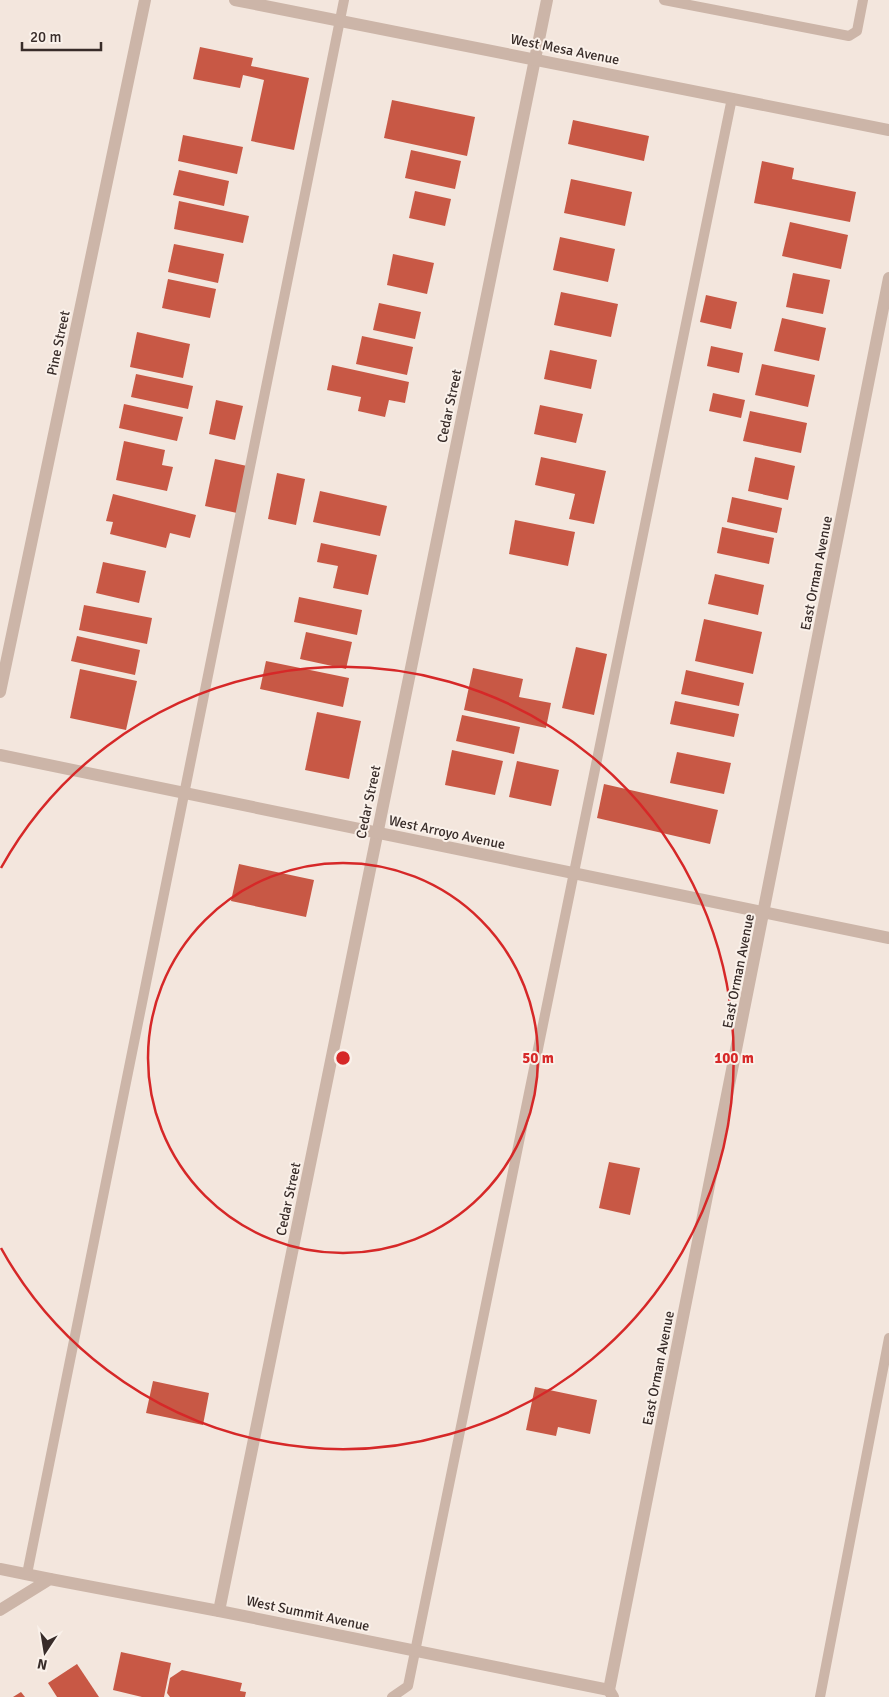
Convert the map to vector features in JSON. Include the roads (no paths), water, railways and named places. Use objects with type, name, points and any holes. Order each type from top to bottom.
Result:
[{"type":"street","name":"Pine Street","points":[[0,692],[145,0]]},
{"type":"street","name":"West Mesa Avenue","points":[[235,0],[535,58],[889,130]]},
{"type":"street","name":"Cedar Street","points":[[219,1611],[547,0]]},
{"type":"street","name":"East Orman Avenue","points":[[611,1694],[889,278]]},
{"type":"street","name":"West Arroyo Avenue","points":[[0,755],[889,938]]},
{"type":"street","name":"West Summit Avenue","points":[[0,1569],[416,1651],[611,1694]]},
{"type":"street","points":[[0,1610],[50,1579]]},
{"type":"lane","points":[[27,1574],[186,794],[344,0]]},
{"type":"lane","points":[[664,0],[849,36],[857,31],[863,0]]},
{"type":"lane","points":[[392,1697],[408,1686],[416,1651],[732,98]]},
{"type":"lane","points":[[820,1697],[889,1338]]}]
